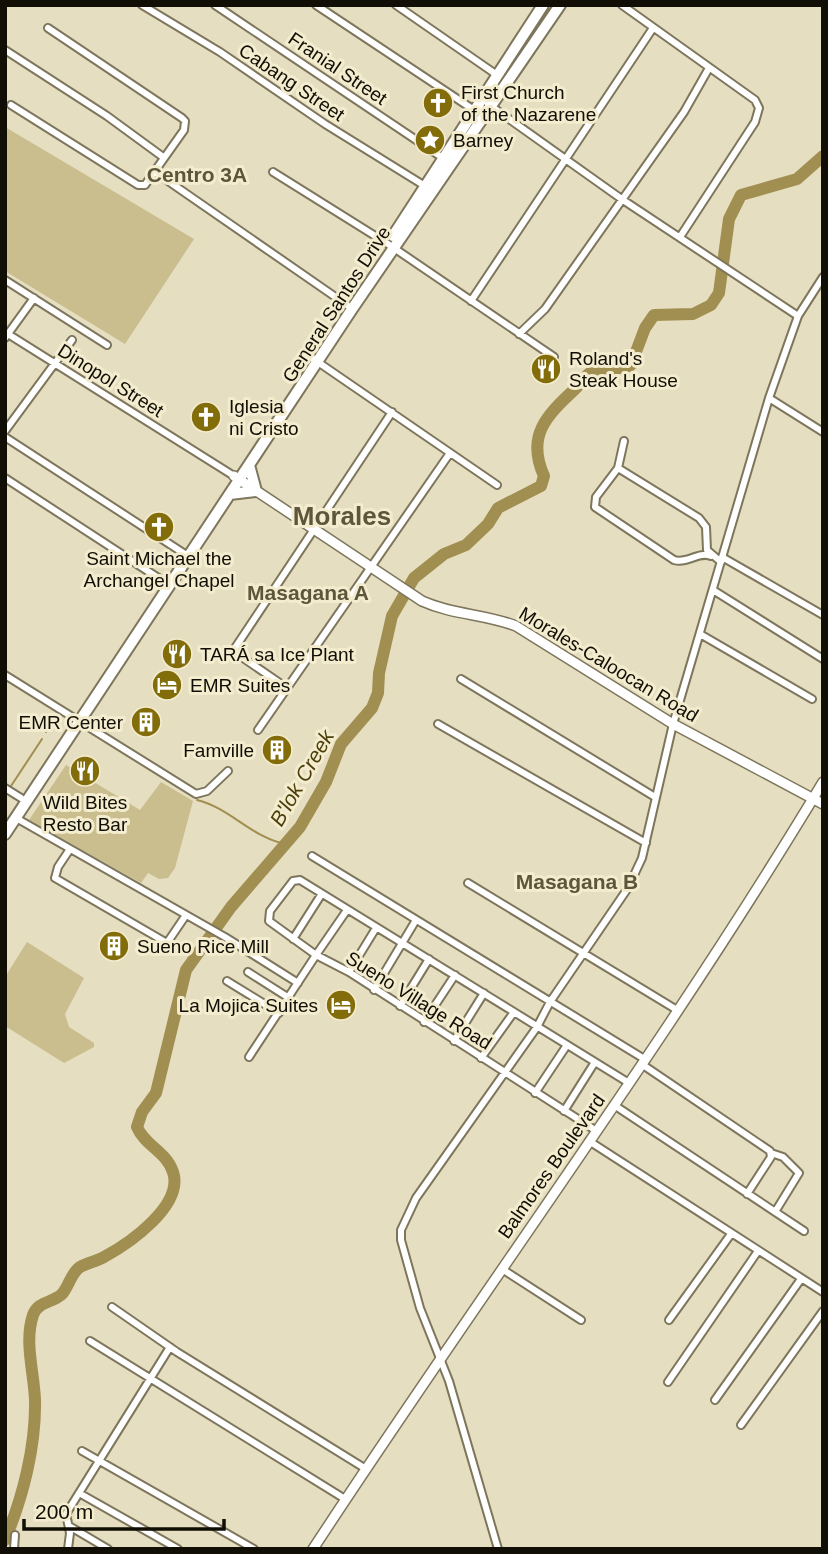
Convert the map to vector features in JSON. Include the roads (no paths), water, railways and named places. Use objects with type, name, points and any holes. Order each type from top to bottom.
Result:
[{"type":"highway","name":"General Santos Drive","points":[[5,834],[163,581],[230,494],[237,478],[249,465],[346,305],[390,246],[474,110],[486,102],[497,75],[543,5]]},
{"type":"highway","name":"General Santos Drive","points":[[5,822],[77,721],[486,102],[560,5]]},
{"type":"highway","points":[[230,494],[256,491],[249,465]]},
{"type":"street","name":"Cabang Street","points":[[142,5],[219,52],[325,124],[425,187]]},
{"type":"street","name":"Franial Street","points":[[215,5],[443,158]]},
{"type":"street","points":[[316,5],[474,110]]},
{"type":"street","points":[[396,5],[497,75]]},
{"type":"street","points":[[622,5],[755,100],[758,113],[680,237]]},
{"type":"street","points":[[11,105],[138,185],[145,185],[184,130],[185,121],[48,28]]},
{"type":"street","points":[[471,301],[653,28]]},
{"type":"street","points":[[5,50],[107,116],[163,157]]},
{"type":"street","points":[[519,334],[545,309],[623,200],[709,68]]},
{"type":"street","points":[[486,102],[623,200],[798,316]]},
{"type":"street","points":[[155,172],[346,305]]},
{"type":"street","points":[[273,172],[390,246],[554,357]]},
{"type":"street","points":[[498,1549],[449,1381],[426,1330],[401,1240],[402,1222],[537,1027],[550,1002],[628,888],[646,843],[673,724],[769,398],[798,316],[823,277]]},
{"type":"street","points":[[5,281],[107,345]]},
{"type":"street","points":[[7,336],[34,298]]},
{"type":"street","name":"Dinopol Street","points":[[7,336],[237,478]]},
{"type":"street","points":[[5,431],[72,341]]},
{"type":"street","points":[[315,360],[497,485]]},
{"type":"street","points":[[769,398],[823,432]]},
{"type":"street","points":[[287,688],[233,650],[392,412]]},
{"type":"street","points":[[5,437],[185,554]]},
{"type":"street","points":[[624,442],[618,468],[596,497],[595,507],[601,513],[674,561],[686,561],[703,554],[722,559],[823,615]]},
{"type":"street","points":[[258,730],[450,453]]},
{"type":"street","points":[[618,468],[704,523],[705,543],[711,556]]},
{"type":"street","points":[[5,478],[163,581]]},
{"type":"street","name":"Morales-Caloocan Road","points":[[237,478],[371,570],[411,594],[453,613],[516,625],[673,724],[823,804]]},
{"type":"street","points":[[713,590],[823,659]]},
{"type":"street","points":[[700,634],[812,699]]},
{"type":"street","points":[[5,676],[196,794],[207,791],[228,771]]},
{"type":"street","points":[[461,679],[656,797]]},
{"type":"street","points":[[438,724],[646,843]]},
{"type":"street","name":"Balmores Boulevard","points":[[313,1549],[595,1130],[645,1063],[823,782]]},
{"type":"street","points":[[5,788],[22,798]]},
{"type":"street","points":[[16,818],[225,937],[299,983]]},
{"type":"street","points":[[70,849],[54,875],[58,881],[167,943],[186,915]]},
{"type":"street","points":[[312,856],[550,1002],[645,1063],[771,1153],[795,1166],[799,1173],[775,1212]]},
{"type":"street","points":[[347,910],[316,955],[272,925],[270,911],[293,881],[300,880],[629,1083]]},
{"type":"street","points":[[468,883],[677,1010]]},
{"type":"street","points":[[293,939],[321,895]]},
{"type":"street","points":[[374,990],[416,920]]},
{"type":"street","points":[[349,972],[376,928]]},
{"type":"street","name":"Sueno Village Road","points":[[249,1057],[316,955],[349,972],[595,1130]]},
{"type":"street","points":[[400,1006],[429,959]]},
{"type":"street","points":[[248,972],[289,998]]},
{"type":"street","points":[[424,1022],[455,975]]},
{"type":"street","points":[[227,981],[279,1013]]},
{"type":"street","points":[[454,1041],[484,993]]},
{"type":"street","points":[[481,1058],[514,1012]]},
{"type":"street","points":[[535,1093],[567,1045]]},
{"type":"street","points":[[564,1111],[595,1062]]},
{"type":"street","points":[[614,1105],[804,1231]]},
{"type":"street","points":[[589,1141],[823,1292]]},
{"type":"street","points":[[747,1194],[771,1153]]},
{"type":"street","points":[[669,1320],[730,1234]]},
{"type":"street","points":[[668,1382],[758,1251]]},
{"type":"street","points":[[502,1269],[580,1320]]},
{"type":"street","points":[[715,1400],[802,1279]]},
{"type":"street","points":[[112,1307],[170,1347],[366,1469]]},
{"type":"street","points":[[741,1426],[823,1311]]},
{"type":"street","points":[[90,1340],[345,1499]]},
{"type":"street","points":[[68,1549],[69,1526],[66,1514],[170,1347]]},
{"type":"street","points":[[82,1451],[254,1549]]},
{"type":"street","points":[[79,1493],[178,1549]]},
{"type":"street","points":[[69,1526],[108,1549]]},
{"type":"street","points":[[14,1549],[15,1535]]},
{"type":"waterway","name":"B'lok Creek","points":[[5,1540],[23,1489],[31,1453],[35,1400],[29,1336],[35,1310],[62,1294],[80,1267],[104,1257],[140,1233],[163,1210],[171,1197],[174,1185],[170,1165],[137,1127],[142,1112],[156,1093],[186,970],[231,907],[300,827],[326,782],[341,744],[372,708],[378,693],[379,673],[392,616],[414,578],[444,554],[466,545],[488,524],[498,508],[541,486],[544,476],[537,449],[542,428],[555,408],[588,374],[600,369],[631,365],[645,328],[654,315],[693,314],[711,305],[719,293],[729,219],[741,195],[797,179],[823,156]]},
{"type":"waterway","points":[[46,732],[54,721],[61,721]]},
{"type":"waterway","points":[[11,786],[42,739]]},
{"type":"waterway","points":[[197,800],[220,809],[262,835],[285,844]]},
{"type":"place","name":"First Church of the Nazarene","points":[[438,103]]},
{"type":"place","name":"Barney","points":[[430,140]]},
{"type":"place","name":"Roland's Steak House","points":[[546,369]]},
{"type":"place","name":"Iglesia ni Cristo","points":[[206,417]]},
{"type":"place","name":"Saint Michael the Archangel Chapel","points":[[159,527]]},
{"type":"place","name":"TARÁ sa Ice Plant","points":[[177,654]]},
{"type":"place","name":"EMR Suites","points":[[167,685]]},
{"type":"place","name":"EMR Center","points":[[146,722]]},
{"type":"place","name":"Famville","points":[[277,750]]},
{"type":"place","name":"Wild Bites Resto Bar","points":[[85,771]]},
{"type":"place","name":"Sueno Rice Mill","points":[[114,946]]},
{"type":"place","name":"La Mojica Suites","points":[[341,1005]]},
{"type":"district","name":"Centro 3A","points":[[197,175]]},
{"type":"district","name":"Morales","points":[[342,516]]},
{"type":"district","name":"Masagana A","points":[[308,593]]},
{"type":"district","name":"Masagana B","points":[[577,882]]}]
